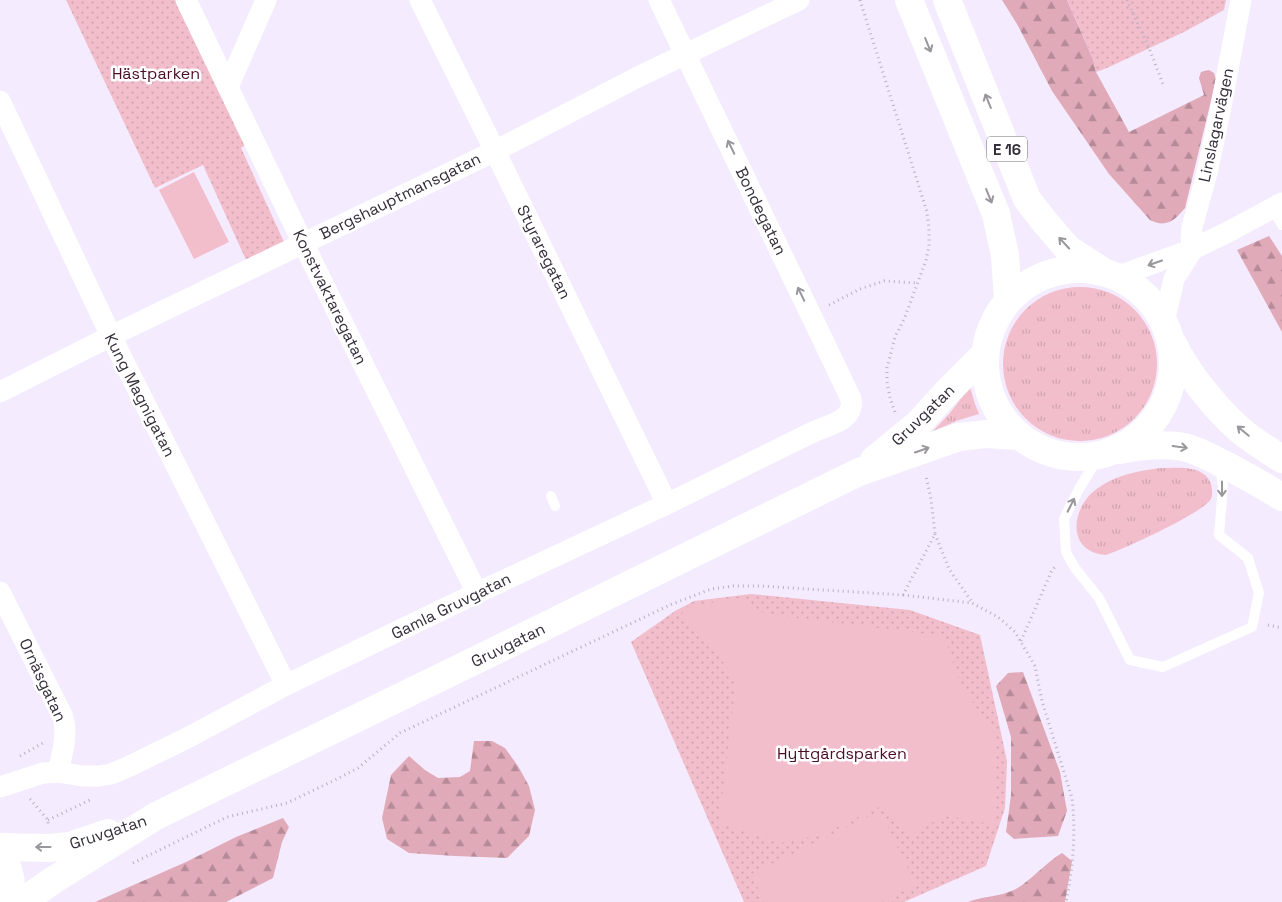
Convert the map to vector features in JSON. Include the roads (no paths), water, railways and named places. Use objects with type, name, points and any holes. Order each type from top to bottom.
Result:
[{"type":"main road","name":"E 16","points":[[909,0],[996,214],[1005,255],[1008,301]]},
{"type":"main road","name":"E 16","points":[[946,0],[1027,199],[1044,222],[1068,248],[1140,291],[1157,310],[1176,350],[1212,401],[1240,429],[1264,448],[1282,459]]},
{"type":"main road","name":"E 16","points":[[1110,274],[1076,269],[1054,272],[1030,282],[1008,301],[1001,310],[993,325],[984,355],[990,394],[1004,421],[1019,436],[1033,446],[1052,454],[1073,458],[1155,445],[1178,446],[1201,452],[1237,470],[1282,497]]},
{"type":"main road","name":"E 16","points":[[1107,454],[1132,442],[1148,429],[1164,403],[1173,372],[1171,345],[1166,327]]},
{"type":"main road","name":"Gruvgatan","points":[[859,472],[919,423],[984,355]]},
{"type":"main road","name":"Gruvgatan","points":[[22,902],[156,816],[859,472],[958,437],[986,434],[1019,436]]},
{"type":"main road","name":"Gruvgatan","points":[[0,847],[49,848],[70,846],[156,816]]},
{"type":"main road","points":[[0,853],[10,877],[10,902]]},
{"type":"street","name":"Konstvaktaregatan","points":[[186,0],[303,243],[477,593]]},
{"type":"street","points":[[228,87],[266,0]]},
{"type":"street","name":"Styraregatan","points":[[420,0],[667,504]]},
{"type":"street","name":"Bondegatan","points":[[659,0],[811,314],[852,404],[850,412],[841,420]]},
{"type":"street","name":"Bergshauptmansgatan","points":[[0,392],[111,336],[495,151],[640,76],[799,0]]},
{"type":"street","name":"Linslagarvägen","points":[[1193,249],[1192,227],[1206,177],[1219,117],[1241,0]]},
{"type":"street","name":"Kung Magnigatan","points":[[0,102],[111,336],[286,686]]},
{"type":"street","points":[[1110,274],[1193,249],[1228,232],[1279,212]]},
{"type":"street","points":[[1166,327],[1174,279],[1193,249]]},
{"type":"street","name":"Gamla Gruvgatan","points":[[8,784],[43,772],[58,772],[82,776],[111,774],[477,593],[573,542],[667,504],[841,420]]},
{"type":"street","name":"Ornäsgatan","points":[[0,592],[63,717],[65,724],[64,742],[58,772]]},
{"type":"street","points":[[0,804],[8,784]]},
{"type":"lane","points":[[1107,454],[1080,487],[1064,519],[1066,552],[1099,598],[1130,660],[1163,667],[1252,627],[1259,594],[1248,558],[1220,535],[1223,487],[1220,462]]},
{"type":"park label","name":"Hästparken","points":[[156,73]]},
{"type":"park label","name":"Hyttgårdsparken","points":[[842,753]]}]
